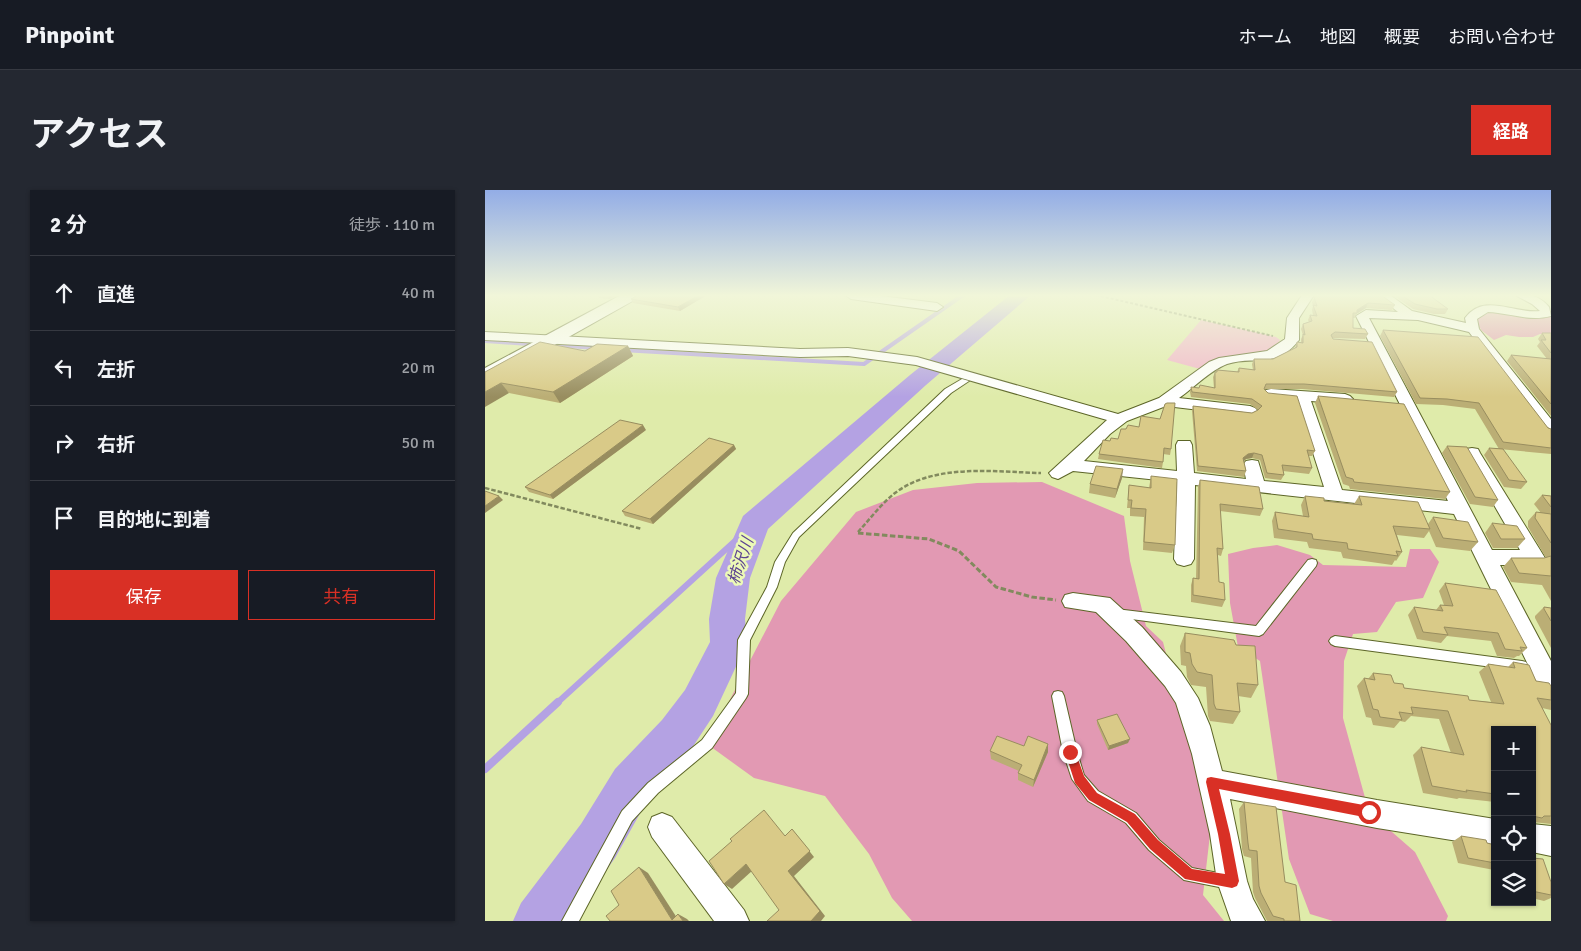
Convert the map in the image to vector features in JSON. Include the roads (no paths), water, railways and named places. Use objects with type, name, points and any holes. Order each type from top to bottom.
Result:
[{"type":"main road","points":[[485,376],[570,329]]},
{"type":"street","points":[[1292,329],[1292,340],[1276,353],[1267,357],[1226,361],[1215,364],[1164,401],[1120,419],[1065,469],[1186,478],[1462,509]]},
{"type":"street","points":[[1367,329],[1371,344],[1409,406],[1548,675]]},
{"type":"street","points":[[1473,329],[1548,422]]},
{"type":"street","points":[[485,336],[800,353],[848,352],[917,361],[969,379],[1120,419]]},
{"type":"street","points":[[1271,393],[1360,401]]},
{"type":"street","points":[[1302,395],[1335,494]]},
{"type":"street","points":[[1164,401],[1250,411]]},
{"type":"street","points":[[1389,404],[1409,406]]},
{"type":"street","points":[[1183,445],[1186,478],[1184,559]]},
{"type":"street","points":[[1472,453],[1535,558],[1487,557]]},
{"type":"street","points":[[1252,465],[1256,486]]},
{"type":"street","points":[[1073,601],[1102,604],[1134,634],[1173,679],[1186,698],[1197,726],[1224,834],[1232,881],[1240,907],[1249,921]]},
{"type":"street","points":[[1211,782],[1377,814],[1491,832]]},
{"type":"street","points":[[662,827],[733,921]]},
{"type":"street","points":[[1536,839],[1551,841]]},
{"type":"lane","points":[[570,921],[627,816],[653,788],[707,744],[742,694],[744,640],[772,587],[780,562],[796,535],[948,391],[969,379]]},
{"type":"lane","points":[[1110,612],[1259,631],[1312,563]]},
{"type":"lane","points":[[1335,641],[1548,675]]},
{"type":"lane","points":[[1058,696],[1070,752],[1079,779],[1093,796],[1131,818],[1154,844],[1189,875],[1232,881]]},
{"type":"waterway","points":[[622,350],[864,364],[914,329]]},
{"type":"waterway","name":"柿沢川","points":[[539,921],[598,841],[631,785],[677,734],[699,703],[729,643],[727,619],[733,578],[754,524],[918,380],[980,329]]},
{"type":"waterway","points":[[485,341],[529,344]]},
{"type":"waterway","points":[[555,345],[595,348]]},
{"type":"waterway","name":"柿沢川","points":[[744,533],[754,524]]},
{"type":"waterway","points":[[557,703],[746,531]]},
{"type":"waterway","points":[[485,769],[558,702]]}]
